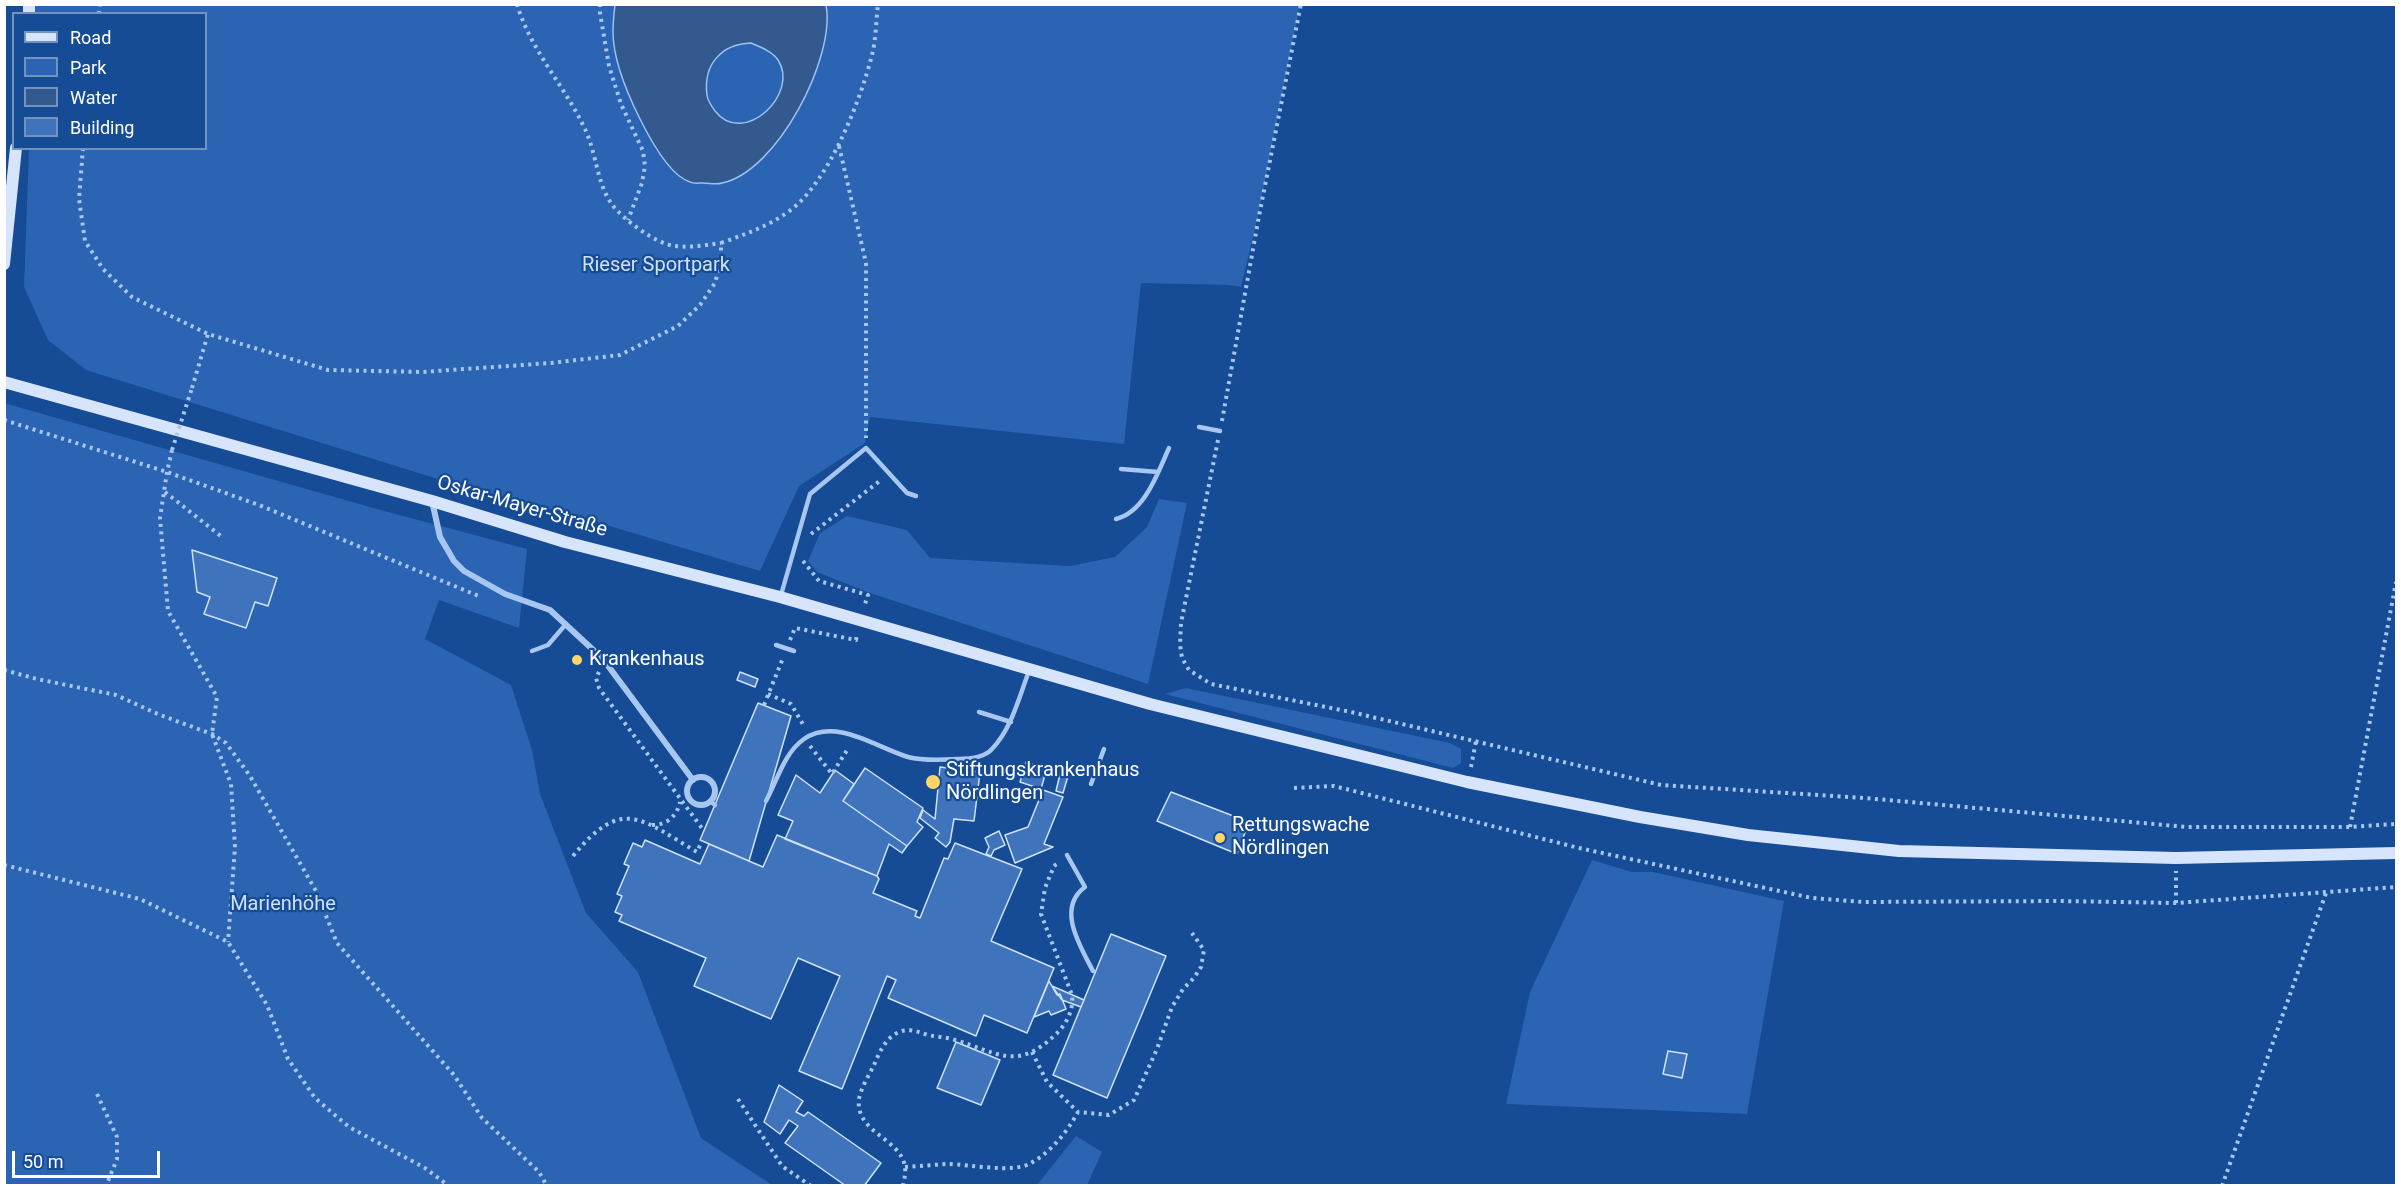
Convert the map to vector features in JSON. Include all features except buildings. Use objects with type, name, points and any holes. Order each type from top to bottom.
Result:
[{"type":"main road","points":[[4,264],[16,150]]},
{"type":"main road","name":"Oskar-Mayer-Straße","points":[[4,382],[432,501],[565,542],[780,597],[1182,713],[1467,782],[1672,823],[1748,835],[1899,851],[2176,858],[2397,853]]},
{"type":"street","points":[[432,501],[440,537],[454,561],[464,572],[505,594],[550,610],[566,624],[603,659],[693,780]]},
{"type":"street","points":[[701,777],[713,784],[715,793],[713,803],[702,805],[690,799],[688,792],[693,780],[701,777]]},
{"type":"lane","points":[[1199,427],[1220,431]]},
{"type":"lane","points":[[780,597],[810,494],[866,448],[907,493],[916,496]]},
{"type":"lane","points":[[1116,519],[1125,516],[1136,507],[1148,491],[1170,448]]},
{"type":"lane","points":[[1121,469],[1158,472]]},
{"type":"lane","points":[[532,651],[548,645],[566,624]]},
{"type":"lane","points":[[776,645],[794,651]]},
{"type":"lane","points":[[766,801],[791,752],[804,738],[820,733],[835,731],[855,736],[909,757],[973,759],[991,750],[1011,722],[1030,668]]},
{"type":"lane","points":[[979,712],[1011,722]]},
{"type":"lane","points":[[1092,784],[1104,749]]},
{"type":"lane","points":[[1067,855],[1085,887],[1076,894],[1070,911],[1077,940],[1092,971]]},
{"type":"path","points":[[517,4],[541,56],[584,127],[611,202],[628,220],[648,234],[672,246],[689,247],[721,243],[761,229],[790,211],[817,182],[839,145],[857,103],[873,53],[878,4]]},
{"type":"path","points":[[600,4],[609,66],[621,104],[643,151],[645,166],[642,183],[628,220]]},
{"type":"path","points":[[1301,4],[1181,623],[1182,658],[1189,670],[1211,684],[1351,712],[1661,785],[1865,798],[2187,827],[2350,827],[2397,824]]},
{"type":"path","points":[[839,145],[866,263],[864,409],[866,448]]},
{"type":"path","points":[[82,150],[79,199],[85,241],[103,268],[132,297],[208,334],[328,370],[422,372],[550,363],[620,355],[678,326],[700,305],[715,284],[721,261],[721,243]]},
{"type":"path","points":[[208,334],[172,450],[160,518],[168,611],[217,698],[212,734],[231,784],[235,847],[228,942]]},
{"type":"path","points":[[4,420],[167,472],[259,505],[432,579],[489,600],[505,594]]},
{"type":"path","points":[[808,544],[811,535],[889,474]]},
{"type":"path","points":[[165,491],[222,537]]},
{"type":"path","points":[[764,705],[795,628],[856,640],[868,595],[819,580],[803,561],[806,552]]},
{"type":"path","points":[[2350,827],[2397,582]]},
{"type":"path","points":[[603,659],[596,678],[599,688],[704,831]]},
{"type":"path","points":[[4,670],[116,695],[159,715],[212,734],[226,743],[250,776],[316,891],[337,943],[454,1075],[482,1118],[539,1172],[547,1185]]},
{"type":"path","points":[[768,694],[791,704],[806,730]]},
{"type":"path","points":[[804,738],[832,774],[855,736]]},
{"type":"path","points":[[1467,782],[1476,741]]},
{"type":"path","points":[[1294,788],[1334,786],[1579,848],[1812,898],[1863,902],[2175,903],[2261,896],[2326,894],[2397,887]]},
{"type":"path","points":[[651,825],[661,825],[669,821],[679,807],[680,801]]},
{"type":"path","points":[[573,856],[587,839],[603,826],[617,819],[636,818],[697,852],[702,841]]},
{"type":"path","points":[[903,1185],[905,1167],[899,1153],[871,1129],[860,1114],[859,1098],[879,1052],[898,1032],[910,1029],[954,1039],[995,1055],[1013,1057],[1032,1052],[1058,1032],[1073,1004],[1072,995],[1041,914],[1045,888],[1054,866],[1067,855]]},
{"type":"path","points":[[2175,903],[2176,858]]},
{"type":"path","points":[[4,864],[140,899],[228,942],[267,1005],[288,1059],[315,1098],[349,1127],[425,1168],[449,1185]]},
{"type":"path","points":[[2222,1185],[2326,894]]},
{"type":"path","points":[[1032,1052],[1047,1082],[1078,1112],[1109,1115],[1134,1100],[1157,1049],[1172,1007],[1201,967],[1204,950],[1192,933]]},
{"type":"path","points":[[97,1094],[117,1137],[117,1159],[106,1185]]},
{"type":"path","points":[[738,1099],[782,1166],[811,1185]]},
{"type":"path","points":[[905,1167],[948,1164],[1016,1168],[1030,1164],[1050,1149],[1069,1129],[1078,1112]]},
{"type":"green space","name":"Rieser Sportpark","points":[[35,5],[1300,5],[1258,216],[1241,287],[1141,283],[1124,444],[870,417],[865,443],[799,486],[760,571],[576,516],[438,479],[86,370],[48,340],[24,287],[29,150],[207,150],[207,12],[35,12]]},
{"type":"green space","name":"Marienhöhe","points":[[4,403],[377,509],[527,549],[519,628],[439,600],[425,639],[511,685],[532,750],[540,794],[586,913],[638,972],[701,1138],[772,1185],[5,1185]]},
{"type":"green space","points":[[1159,499],[1187,503],[1148,684],[870,593],[817,572],[808,561],[820,533],[847,516],[907,530],[930,558],[1070,566],[1115,557],[1147,527]]},
{"type":"green space","points":[[1186,688],[1450,743],[1461,749],[1461,763],[1453,768],[1165,694]]},
{"type":"green space","points":[[1592,860],[1632,872],[1653,872],[1784,901],[1747,1114],[1506,1104],[1530,992]]},
{"type":"green space","points":[[1076,1136],[1102,1152],[1087,1185],[1037,1185]]},
{"type":"water","points":[[615,5],[826,5],[827,27],[822,53],[812,81],[782,136],[763,158],[743,174],[722,183],[691,183],[675,172],[661,155],[630,99],[615,54],[613,32]],"holes":[[[751,43],[769,52],[778,60],[783,73],[782,87],[766,112],[753,120],[740,123],[727,121],[715,111],[708,100],[708,74],[716,58],[723,52],[740,44]]]},
{"type":"place","name":"Krankenhaus","points":[[577,660]]},
{"type":"place","name":"Stiftungskrankenhaus Nördlingen","points":[[933,782]]},
{"type":"place","name":"Rettungswache Nördlingen","points":[[1220,838]]}]
